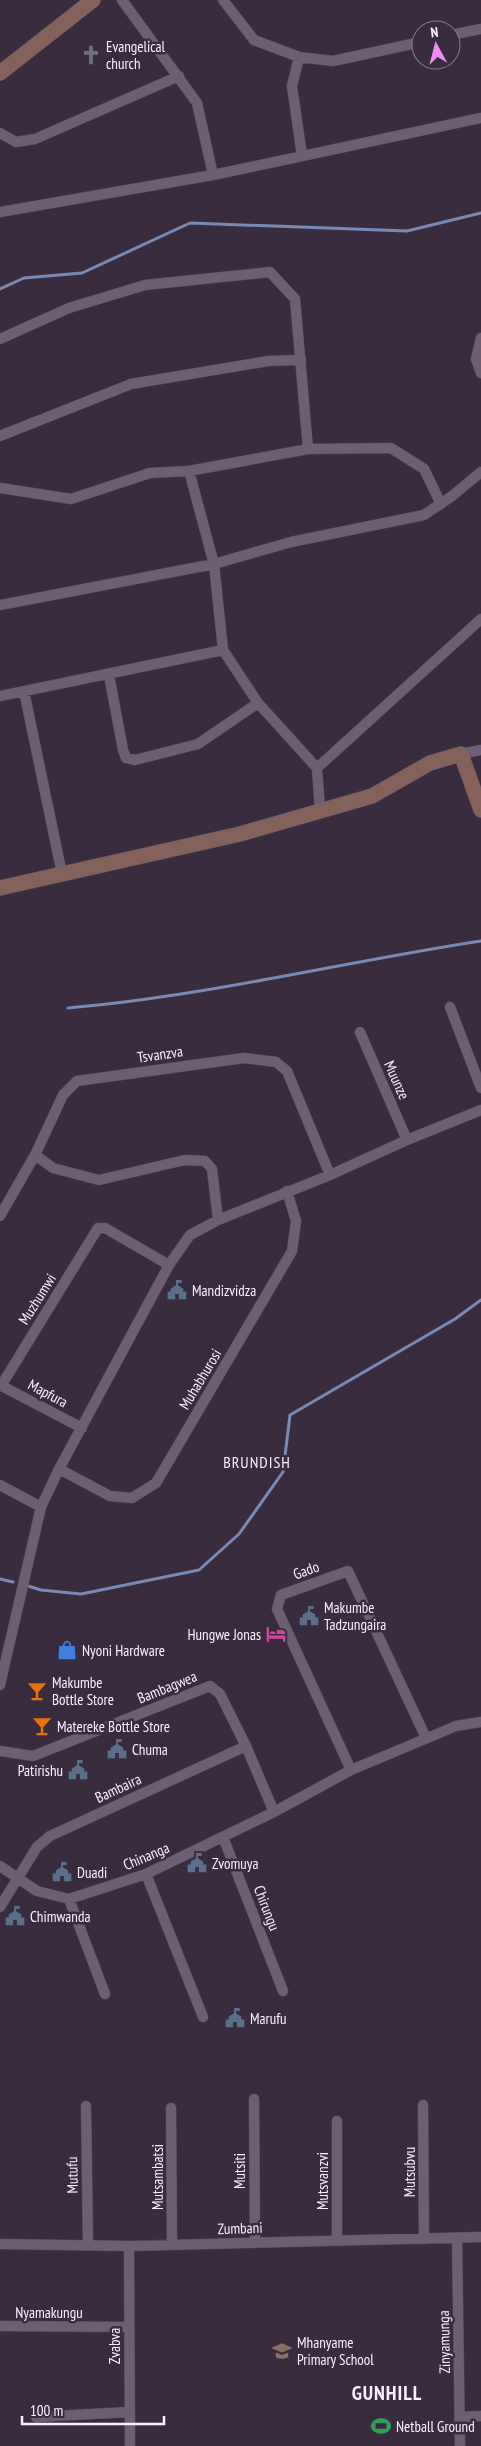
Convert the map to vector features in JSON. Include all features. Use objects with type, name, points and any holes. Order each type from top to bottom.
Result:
[{"type":"street","points":[[122,0],[197,103],[213,174]]},
{"type":"street","points":[[223,0],[254,40],[299,57],[333,61],[411,44]]},
{"type":"street","points":[[0,73],[85,2]]},
{"type":"street","points":[[461,33],[481,29]]},
{"type":"street","points":[[299,57],[292,86],[302,156]]},
{"type":"street","points":[[0,133],[16,142],[35,139],[179,76]]},
{"type":"street","points":[[0,212],[213,174],[481,118]]},
{"type":"street","points":[[0,339],[69,308],[145,285],[270,272],[294,299],[308,449]]},
{"type":"street","points":[[481,338],[476,358],[481,373]]},
{"type":"street","points":[[0,436],[131,384],[268,362],[301,360]]},
{"type":"street","points":[[0,488],[71,499],[150,472],[189,472],[308,449],[391,448],[424,469],[441,504]]},
{"type":"street","points":[[189,472],[214,564],[223,650],[258,703],[317,768],[320,810]]},
{"type":"street","points":[[0,604],[214,564],[291,542],[424,515],[481,472]]},
{"type":"street","points":[[317,768],[481,619]]},
{"type":"street","points":[[0,696],[223,650]]},
{"type":"street","points":[[109,675],[123,750],[126,758],[135,760],[198,744],[258,703]]},
{"type":"street","points":[[24,691],[62,874]]},
{"type":"street","points":[[0,888],[240,834],[372,796],[430,763],[481,750]]},
{"type":"street","points":[[461,754],[481,810]]},
{"type":"street","points":[[450,1007],[481,1088]]},
{"type":"street","name":"Muunze","points":[[360,1032],[407,1140]]},
{"type":"street","name":"Tsvanzva","points":[[0,1216],[35,1155],[63,1095],[77,1081],[244,1058],[276,1062],[287,1071],[330,1175]]},
{"type":"street","points":[[0,1686],[4,1649],[41,1507],[59,1469],[169,1265],[190,1235],[218,1220],[330,1175],[407,1140],[481,1110]]},
{"type":"street","points":[[35,1155],[53,1168],[99,1180],[184,1160],[205,1161],[212,1169],[218,1220]]},
{"type":"street","name":"Muhabhurosi","points":[[59,1469],[110,1496],[132,1498],[156,1483],[292,1252],[296,1221],[287,1191]]},
{"type":"street","name":"Muzhumwi","points":[[1,1386],[98,1228],[106,1228],[169,1265]]},
{"type":"street","name":"Mapfura","points":[[1,1386],[82,1428]]},
{"type":"street","points":[[0,1484],[41,1507]]},
{"type":"street","name":"Gado","points":[[351,1770],[278,1609],[281,1595],[348,1571],[426,1738]]},
{"type":"street","name":"Bambagwea","points":[[0,1751],[33,1756],[210,1686],[220,1694],[246,1746],[274,1812]]},
{"type":"street","name":"Chinanga","points":[[69,1900],[146,1874],[274,1812],[351,1770],[456,1726],[481,1722]]},
{"type":"street","name":"Bambaira","points":[[0,1907],[37,1847],[50,1836],[246,1746]]},
{"type":"street","name":"Chirungu","points":[[223,1837],[283,1991]]},
{"type":"street","points":[[0,1866],[37,1891],[69,1900],[105,1994]]},
{"type":"street","points":[[146,1874],[203,2017]]},
{"type":"street","name":"Mutsiti","points":[[254,2099],[254,2242]]},
{"type":"street","name":"Mutsubvu","points":[[423,2104],[424,2239]]},
{"type":"street","name":"Mutufu","points":[[86,2106],[88,2244]]},
{"type":"street","name":"Mutsambatsi","points":[[171,2108],[172,2245]]},
{"type":"street","name":"Mutsvanzvi","points":[[337,2122],[337,2241]]},
{"type":"street","name":"Zumbani","points":[[0,2244],[129,2246],[481,2237]]},
{"type":"street","name":"Zinyamunga","points":[[457,2238],[460,2446]]},
{"type":"street","name":"Zvabva","points":[[129,2246],[130,2446]]},
{"type":"street","name":"Nyamakungu","points":[[0,2326],[129,2327]]},
{"type":"street","points":[[36,2418],[129,2412]]},
{"type":"street","points":[[460,2417],[481,2416]]},
{"type":"waterway","points":[[0,289],[24,278],[82,273],[190,223],[407,231],[481,213]]},
{"type":"waterway","points":[[68,1008],[120,1003],[223,987],[481,941]]},
{"type":"waterway","points":[[28,1586],[41,1590],[81,1594],[199,1570],[239,1534],[283,1472],[290,1415],[455,1319],[481,1300]]},
{"type":"waterway","points":[[0,1579],[13,1582]]},
{"type":"place","name":"Evangelical church","points":[[91,55]]},
{"type":"place","name":"Mandizvidza","points":[[177,1290]]},
{"type":"place","name":"Makumbe Tadzungaira","points":[[309,1616]]},
{"type":"place","name":"Hungwe Jonas","points":[[276,1634]]},
{"type":"place","name":"Nyoni Hardware","points":[[67,1650]]},
{"type":"place","name":"Makumbe Bottle Store","points":[[37,1691]]},
{"type":"place","name":"Matereke Bottle Store","points":[[42,1726]]},
{"type":"place","name":"Chuma","points":[[117,1749]]},
{"type":"place","name":"Patirishu","points":[[78,1770]]},
{"type":"place","name":"Zvomuya","points":[[197,1863]]},
{"type":"place","name":"Duadi","points":[[62,1872]]},
{"type":"place","name":"Chimwanda","points":[[15,1916]]},
{"type":"place","name":"Marufu","points":[[235,2018]]},
{"type":"place","name":"Mhanyame Primary School","points":[[282,2351]]},
{"type":"place","name":"Netball Ground","points":[[381,2426]]},
{"type":"district","name":"BRUNDISH","points":[[257,1462]]},
{"type":"district","name":"GUNHILL","points":[[387,2393]]}]
